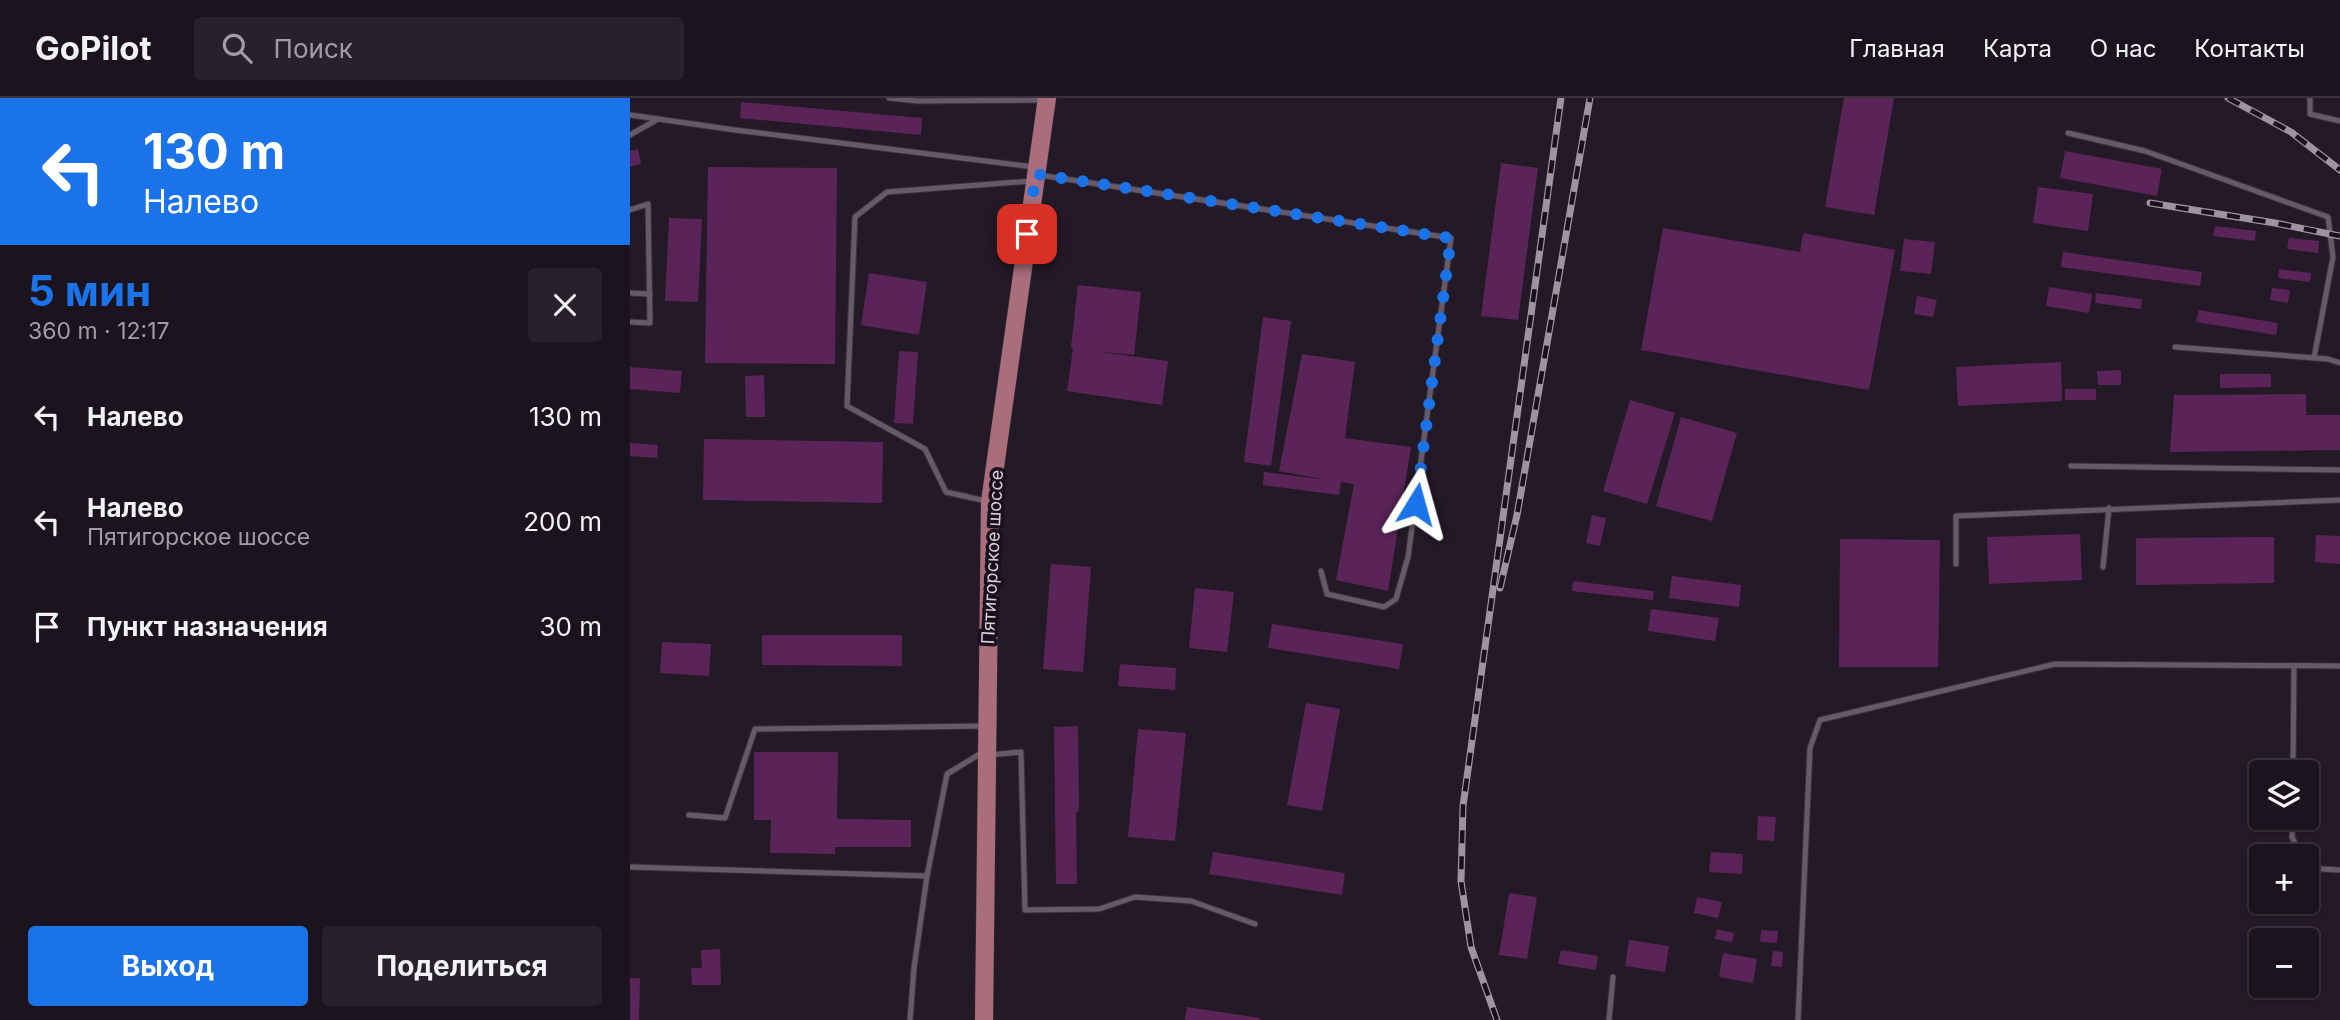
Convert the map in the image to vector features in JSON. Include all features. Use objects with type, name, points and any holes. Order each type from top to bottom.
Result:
[{"type":"main road","name":"Пятигорское шоссе","points":[[984,1020],[990,502],[1047,99]]},
{"type":"lane","points":[[889,98],[918,101],[1047,99]]},
{"type":"lane","points":[[2310,98],[2311,114],[2340,121]]},
{"type":"lane","points":[[630,115],[1451,238],[1408,557],[1396,599],[1384,607],[1327,594],[1321,570]]},
{"type":"lane","points":[[630,135],[658,119]]},
{"type":"lane","points":[[2068,133],[2145,151],[2328,218],[2333,257],[2314,358]]},
{"type":"lane","points":[[990,502],[946,492],[925,449],[847,406],[855,217],[887,192],[1036,174]]},
{"type":"lane","points":[[630,210],[648,204],[650,323],[630,322]]},
{"type":"lane","points":[[630,293],[649,294]]},
{"type":"lane","points":[[2175,347],[2314,358],[2340,363]]},
{"type":"lane","points":[[2071,466],[2340,470]]},
{"type":"lane","points":[[1956,564],[1956,516],[2340,500]]},
{"type":"lane","points":[[2103,567],[2109,508]]},
{"type":"lane","points":[[1798,1020],[1810,748],[1820,720],[2055,664],[2340,666]]},
{"type":"lane","points":[[2293,760],[2294,666]]},
{"type":"lane","points":[[690,815],[725,818],[755,729],[987,726]]},
{"type":"lane","points":[[910,1020],[926,876],[947,775],[986,753],[1021,752],[1025,910],[1099,909],[1135,897],[1191,901],[1255,925]]},
{"type":"lane","points":[[630,867],[926,876]]},
{"type":"lane","points":[[2319,868],[2340,870]]},
{"type":"lane","points":[[1609,1020],[1613,977]]},
{"type":"building","points":[[1844,98],[1894,98],[1874,215],[1825,207]]},
{"type":"building","points":[[741,102],[922,118],[921,135],[740,118]]},
{"type":"building","points":[[638,149],[641,164],[630,167],[630,151]]},
{"type":"building","points":[[2065,151],[2162,169],[2157,196],[2060,178]]},
{"type":"building","points":[[1501,163],[1538,168],[1518,320],[1481,316]]},
{"type":"building","points":[[708,167],[837,168],[835,364],[705,363]]},
{"type":"building","points":[[2038,187],[2093,194],[2088,231],[2033,223]]},
{"type":"building","points":[[669,218],[702,219],[698,302],[665,301]]},
{"type":"building","points":[[2215,226],[2256,231],[2255,241],[2213,236]]},
{"type":"building","points":[[1663,228],[1800,252],[1803,233],[1895,250],[1869,390],[1641,350]]},
{"type":"building","points":[[2289,238],[2319,241],[2318,253],[2287,249]]},
{"type":"building","points":[[1904,239],[1935,242],[1931,274],[1900,271]]},
{"type":"building","points":[[2063,252],[2202,272],[2200,286],[2061,267]]},
{"type":"building","points":[[2279,269],[2311,273],[2310,282],[2278,278]]},
{"type":"building","points":[[869,273],[927,282],[919,335],[861,325]]},
{"type":"building","points":[[1078,285],[1141,292],[1134,355],[1092,351],[1168,361],[1162,405],[1067,391]]},
{"type":"building","points":[[2049,287],[2092,294],[2089,313],[2046,306]]},
{"type":"building","points":[[2272,288],[2290,290],[2288,303],[2270,300]]},
{"type":"building","points":[[2096,293],[2142,299],[2141,309],[2095,303]]},
{"type":"building","points":[[1917,296],[1937,300],[1933,317],[1914,314]]},
{"type":"building","points":[[2199,310],[2278,323],[2276,335],[2196,322]]},
{"type":"building","points":[[1263,317],[1291,321],[1271,466],[1244,462]]},
{"type":"building","points":[[899,351],[918,352],[913,424],[894,423]]},
{"type":"building","points":[[1302,354],[1355,362],[1345,438],[1411,447],[1388,591],[1336,580],[1354,484],[1341,482],[1339,495],[1263,485],[1264,472],[1327,480],[1279,471]]},
{"type":"building","points":[[2061,362],[2062,401],[1958,406],[1956,367]]},
{"type":"building","points":[[630,367],[682,371],[680,393],[630,389]]},
{"type":"building","points":[[2121,370],[2121,385],[2098,385],[2097,371]]},
{"type":"building","points":[[2220,374],[2271,374],[2271,387],[2220,388]]},
{"type":"building","points":[[764,375],[765,417],[746,417],[745,376]]},
{"type":"building","points":[[2065,389],[2096,389],[2096,400],[2065,400]]},
{"type":"building","points":[[2306,394],[2306,415],[2340,415],[2340,450],[2170,452],[2174,395]]},
{"type":"building","points":[[1630,400],[1675,413],[1647,504],[1603,491]]},
{"type":"building","points":[[1681,417],[1737,433],[1712,521],[1656,506]]},
{"type":"building","points":[[704,439],[883,442],[882,503],[703,500]]},
{"type":"building","points":[[630,443],[658,445],[657,458],[630,456]]},
{"type":"building","points":[[1592,515],[1606,518],[1600,546],[1586,543]]},
{"type":"building","points":[[2080,534],[2082,580],[1989,584],[1987,537]]},
{"type":"building","points":[[2316,535],[2340,536],[2340,564],[2315,562]]},
{"type":"building","points":[[2274,537],[2274,583],[2136,585],[2136,538]]},
{"type":"building","points":[[1840,539],[1940,540],[1938,667],[1839,667]]},
{"type":"building","points":[[1051,564],[1091,567],[1083,672],[1043,669]]},
{"type":"building","points":[[1672,576],[1741,585],[1739,607],[1669,598]]},
{"type":"building","points":[[1573,581],[1654,591],[1653,600],[1572,591]]},
{"type":"building","points":[[1195,588],[1234,592],[1227,652],[1189,648]]},
{"type":"building","points":[[1651,609],[1719,618],[1715,641],[1648,631]]},
{"type":"building","points":[[1272,624],[1403,644],[1399,669],[1268,648]]},
{"type":"building","points":[[762,635],[902,635],[902,666],[762,665]]},
{"type":"building","points":[[662,642],[711,644],[709,676],[660,673]]},
{"type":"building","points":[[1120,664],[1176,668],[1175,690],[1118,686]]},
{"type":"building","points":[[1306,703],[1340,709],[1322,811],[1287,805]]},
{"type":"building","points":[[1078,726],[1077,884],[1056,884],[1054,727]]},
{"type":"building","points":[[1138,729],[1186,733],[1175,841],[1128,837]]},
{"type":"building","points":[[754,752],[838,752],[837,819],[911,820],[911,847],[835,847],[835,854],[770,853],[771,820],[754,820]]},
{"type":"building","points":[[1758,816],[1776,817],[1774,841],[1757,840]]},
{"type":"building","points":[[1213,852],[1345,873],[1342,895],[1209,874]]},
{"type":"building","points":[[1711,852],[1743,854],[1742,874],[1709,872]]},
{"type":"building","points":[[1509,893],[1537,897],[1527,959],[1499,955]]},
{"type":"building","points":[[1697,897],[1722,902],[1718,918],[1694,913]]},
{"type":"building","points":[[1717,929],[1734,933],[1732,942],[1715,939]]},
{"type":"building","points":[[1761,930],[1778,931],[1777,943],[1760,942]]},
{"type":"building","points":[[1629,940],[1669,946],[1665,972],[1625,966]]},
{"type":"building","points":[[720,949],[721,985],[692,985],[691,968],[702,968],[701,950]]},
{"type":"building","points":[[1561,950],[1598,956],[1596,970],[1558,964]]},
{"type":"building","points":[[1773,951],[1783,952],[1782,967],[1771,966]]},
{"type":"building","points":[[1723,953],[1757,959],[1753,983],[1719,977]]},
{"type":"building","points":[[630,978],[640,978],[639,1020],[630,1020]]},
{"type":"building","points":[[1187,1007],[1260,1018],[1260,1020],[1185,1020]]},
{"type":"railway","points":[[1497,1020],[1471,947],[1461,881],[1463,806],[1561,98]]},
{"type":"railway","points":[[1500,588],[1517,515],[1590,98]]},
{"type":"railway","points":[[2228,98],[2291,132],[2340,170]]},
{"type":"railway","points":[[2150,203],[2340,236]]},
{"type":"route","points":[[1027,234],[1036,174],[1451,238],[1416,504]]}]
